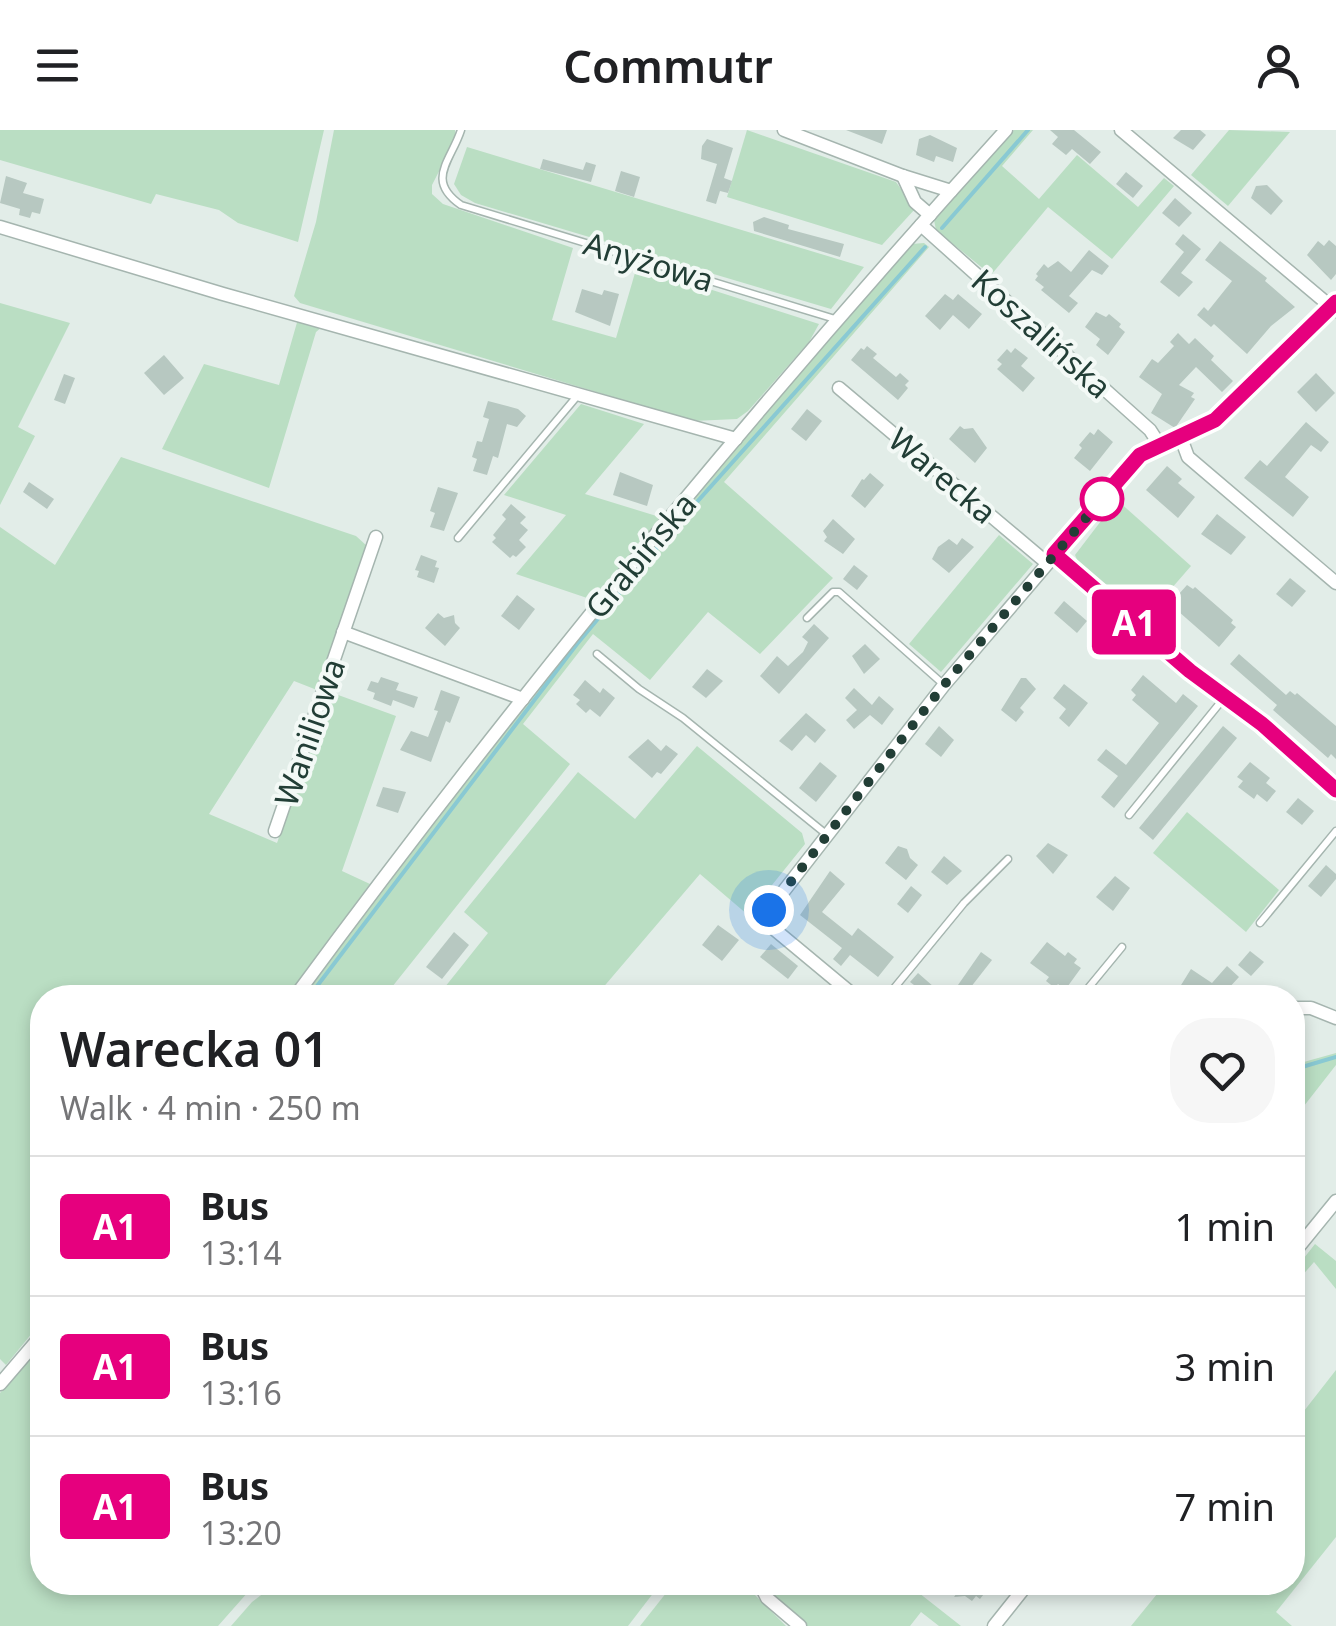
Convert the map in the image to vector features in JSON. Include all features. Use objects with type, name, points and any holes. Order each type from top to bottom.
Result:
[{"type":"street","points":[[784,130],[902,176],[951,190]]},
{"type":"street","name":"Grabińska","points":[[303,985],[374,888],[523,699],[736,438],[836,319],[1006,130]]},
{"type":"street","points":[[841,985],[768,924],[769,910],[944,685],[1140,455],[1215,420],[1334,307],[1122,130]]},
{"type":"street","name":"Koszalińska","points":[[902,176],[926,220],[1150,430],[1159,444]]},
{"type":"street","points":[[0,227],[736,438]]},
{"type":"street","name":"Warecka","points":[[839,388],[1262,724],[1336,790]]},
{"type":"street","points":[[1181,438],[1188,457],[1336,583]]},
{"type":"street","name":"Waniliowa","points":[[275,831],[376,537]]},
{"type":"street","name":"Waniliowa","points":[[343,632],[523,699]]},
{"type":"street","points":[[1305,1008],[1336,1018]]},
{"type":"street","points":[[1305,1239],[1336,1201]]},
{"type":"street","points":[[0,1384],[30,1349]]},
{"type":"street","points":[[765,1595],[800,1626]]},
{"type":"street","points":[[994,1626],[1019,1595]]},
{"type":"lane","name":"Anyżowa","points":[[462,130],[441,177],[446,192],[461,205],[836,319]]},
{"type":"lane","points":[[458,538],[579,394]]},
{"type":"lane","points":[[807,618],[833,592],[839,592],[944,685]]},
{"type":"lane","points":[[596,654],[683,718],[826,834]]},
{"type":"lane","points":[[1129,815],[1225,697]]},
{"type":"lane","points":[[1260,923],[1336,831]]},
{"type":"lane","points":[[897,985],[964,903],[1008,860]]},
{"type":"lane","points":[[1091,985],[1122,947]]},
{"type":"green space","points":[[0,130],[324,130],[298,242],[238,223],[219,210],[156,194],[151,204],[0,160]]},
{"type":"green space","points":[[334,130],[455,130],[456,138],[432,185],[432,194],[443,204],[573,248],[552,320],[616,338],[637,266],[819,324],[809,342],[748,411],[737,419],[693,421],[300,303],[294,296],[316,222]]},
{"type":"green space","points":[[747,130],[896,182],[915,209],[882,245],[727,197]]},
{"type":"green space","points":[[1014,130],[1033,130],[1002,166],[1039,199],[1077,155],[1138,207],[1164,178],[1174,186],[1112,259],[1048,207],[991,275],[936,230],[934,220]]},
{"type":"green space","points":[[1229,130],[1290,132],[1228,206],[1191,175]]},
{"type":"green space","points":[[467,147],[864,267],[831,309],[475,203],[461,195],[454,184]]},
{"type":"green space","points":[[924,243],[929,247],[724,482],[833,578],[760,654],[708,612],[650,680],[593,634],[523,724],[570,764],[394,985],[309,985],[579,632],[912,244]]},
{"type":"green space","points":[[0,303],[70,323],[18,427],[35,436],[0,505]]},
{"type":"green space","points":[[298,319],[322,327],[316,332],[269,488],[162,449],[204,364],[279,385]]},
{"type":"green space","points":[[581,404],[644,424],[585,494],[663,518],[593,600],[516,574],[566,515],[504,495]]},
{"type":"green space","points":[[121,457],[356,536],[367,546],[317,690],[294,681],[209,814],[277,843],[330,692],[396,716],[342,871],[370,884],[296,985],[30,985],[30,1336],[6,1365],[0,1359],[0,527],[55,565]]},
{"type":"green space","points":[[1117,500],[1191,566],[1144,620],[1078,562],[1075,555]]},
{"type":"green space","points":[[999,535],[1033,564],[941,672],[909,644]]},
{"type":"green space","points":[[697,746],[802,833],[805,844],[748,915],[700,874],[605,985],[447,985],[488,933],[464,912],[578,772],[635,819]]},
{"type":"green space","points":[[1187,812],[1279,890],[1246,932],[1153,853]]},
{"type":"green space","points":[[1336,1053],[1336,1065],[1305,1105],[1305,1062]]},
{"type":"green space","points":[[1315,1244],[1336,1261],[1336,1289],[1314,1262],[1305,1272],[1305,1257]]},
{"type":"green space","points":[[30,1357],[30,1595],[245,1595],[218,1626],[0,1626],[0,1393]]},
{"type":"green space","points":[[1336,1370],[1336,1537],[1305,1576],[1305,1410]]},
{"type":"green space","points":[[261,1595],[652,1595],[628,1626],[231,1626]]},
{"type":"green space","points":[[665,1595],[755,1595],[786,1626],[640,1626]]},
{"type":"green space","points":[[772,1595],[922,1595],[961,1626],[939,1626],[921,1612],[910,1626],[806,1626]]},
{"type":"green space","points":[[1156,1595],[1290,1595],[1276,1612],[1292,1626],[1131,1626]]},
{"type":"building","points":[[846,130],[887,130],[882,144]]},
{"type":"building","points":[[1050,130],[1074,130],[1101,152],[1090,164],[1072,149],[1066,155],[1052,144],[1058,137]]},
{"type":"building","points":[[1181,130],[1200,130],[1206,135],[1193,150],[1173,138]]},
{"type":"building","points":[[930,135],[957,148],[953,162],[936,156],[934,162],[916,155],[919,139]]},
{"type":"building","points":[[707,139],[733,148],[724,178],[732,181],[728,193],[720,191],[716,204],[706,201],[717,164],[701,159]]},
{"type":"building","points":[[543,159],[583,170],[586,162],[596,165],[591,182],[540,169]]},
{"type":"building","points":[[621,171],[640,177],[634,197],[615,191]]},
{"type":"building","points":[[1126,172],[1143,186],[1133,198],[1116,184]]},
{"type":"building","points":[[6,176],[27,183],[23,193],[44,199],[40,214],[32,212],[30,218],[19,215],[20,209],[0,203]]},
{"type":"building","points":[[1267,185],[1283,201],[1271,215],[1251,198],[1256,186]]},
{"type":"building","points":[[1175,198],[1192,213],[1179,227],[1162,213]]},
{"type":"building","points":[[764,217],[789,225],[788,229],[844,244],[840,257],[754,231],[753,222]]},
{"type":"building","points":[[1183,234],[1201,249],[1181,273],[1193,282],[1179,297],[1160,282],[1184,252],[1175,244]]},
{"type":"building","points":[[1329,240],[1336,246],[1336,274],[1331,280],[1307,255],[1318,241],[1324,246]]},
{"type":"building","points":[[1220,241],[1267,278],[1265,281],[1295,307],[1271,326],[1247,354],[1214,324],[1211,327],[1197,315],[1204,307],[1208,311],[1232,281],[1205,260]]},
{"type":"building","points":[[1089,250],[1109,266],[1102,275],[1092,270],[1069,296],[1078,303],[1069,313],[1041,290],[1044,287],[1035,280],[1036,274],[1044,264],[1048,268],[1058,261],[1071,272]]},
{"type":"building","points":[[582,289],[602,295],[604,290],[619,294],[610,326],[575,312]]},
{"type":"building","points":[[945,294],[953,300],[958,294],[982,314],[969,329],[953,315],[940,330],[925,316]]},
{"type":"building","points":[[1096,312],[1106,317],[1109,314],[1125,332],[1108,355],[1096,345],[1100,339],[1085,327]]},
{"type":"building","points":[[1178,333],[1189,344],[1195,338],[1233,381],[1222,392],[1196,367],[1179,385],[1194,393],[1191,397],[1195,399],[1175,428],[1151,413],[1162,394],[1139,377],[1152,359],[1158,363],[1174,346],[1170,342]]},
{"type":"building","points":[[867,346],[877,354],[873,358],[896,377],[900,373],[909,381],[898,400],[851,360]]},
{"type":"building","points":[[1015,348],[1028,358],[1021,366],[1035,378],[1023,392],[997,369],[1002,364],[997,360],[1007,349],[1011,353]]},
{"type":"building","points":[[164,355],[184,378],[164,395],[144,373]]},
{"type":"building","points":[[1316,373],[1335,393],[1316,412],[1297,392]]},
{"type":"building","points":[[64,374],[75,378],[65,404],[54,400]]},
{"type":"building","points":[[488,401],[518,409],[526,416],[517,427],[507,424],[498,458],[493,456],[487,475],[473,471],[477,459],[472,457],[477,441],[482,442],[489,419],[483,417]]},
{"type":"building","points":[[807,409],[822,421],[806,441],[791,429]]},
{"type":"building","points":[[1306,422],[1329,442],[1321,452],[1311,445],[1285,477],[1309,497],[1293,517],[1244,478],[1260,460],[1267,466]]},
{"type":"building","points":[[960,426],[973,428],[987,448],[975,463],[949,439]]},
{"type":"building","points":[[1098,429],[1113,442],[1090,471],[1074,458],[1082,448],[1079,445]]},
{"type":"building","points":[[1167,466],[1182,479],[1178,483],[1195,497],[1178,518],[1146,490]]},
{"type":"building","points":[[620,472],[653,485],[647,506],[613,495]]},
{"type":"building","points":[[870,473],[884,485],[865,508],[851,496]]},
{"type":"building","points":[[29,482],[54,499],[47,509],[23,492]]},
{"type":"building","points":[[438,487],[458,493],[444,531],[430,527],[435,513],[430,511]]},
{"type":"building","points":[[511,504],[526,517],[520,523],[528,530],[519,540],[526,547],[510,558],[492,542],[506,519],[502,515]]},
{"type":"building","points":[[1217,514],[1246,537],[1231,555],[1201,534]]},
{"type":"building","points":[[833,519],[855,539],[843,554],[824,541],[827,537],[823,531]]},
{"type":"building","points":[[962,538],[974,547],[949,573],[932,559],[938,547],[949,539],[957,545]]},
{"type":"building","points":[[421,555],[437,561],[434,583],[417,577],[419,571],[415,570]]},
{"type":"building","points":[[854,565],[868,576],[857,590],[843,579]]},
{"type":"building","points":[[1290,578],[1306,591],[1292,607],[1276,594]]},
{"type":"building","points":[[1187,585],[1195,587],[1233,620],[1231,623],[1236,627],[1219,647],[1170,604]]},
{"type":"building","points":[[517,595],[535,609],[519,630],[501,616]]},
{"type":"building","points":[[1064,601],[1087,621],[1077,633],[1054,613]]},
{"type":"building","points":[[438,613],[444,618],[454,615],[460,628],[445,646],[425,628]]},
{"type":"building","points":[[814,624],[829,638],[779,694],[760,676],[777,656],[788,666],[803,652],[808,642],[802,637]]},
{"type":"building","points":[[865,644],[880,659],[864,674],[852,656]]},
{"type":"building","points":[[1239,654],[1286,695],[1290,691],[1297,693],[1336,726],[1336,759],[1331,754],[1328,758],[1273,710],[1277,705],[1230,664]]},
{"type":"building","points":[[707,669],[723,681],[706,698],[692,687]]},
{"type":"building","points":[[1143,675],[1176,703],[1183,694],[1198,706],[1114,808],[1101,797],[1118,776],[1097,760],[1106,749],[1126,765],[1159,723],[1132,700],[1136,695],[1131,690]]},
{"type":"building","points":[[381,677],[399,683],[396,690],[418,697],[414,708],[393,700],[391,706],[373,699],[375,693],[367,690],[371,681],[378,683]]},
{"type":"building","points":[[1021,678],[1036,689],[1020,708],[1024,712],[1016,722],[1001,710]]},
{"type":"building","points":[[585,680],[600,693],[603,688],[615,698],[600,717],[590,709],[586,713],[576,704],[580,700],[573,695]]},
{"type":"building","points":[[1064,684],[1088,703],[1069,727],[1059,718],[1066,709],[1053,698]]},
{"type":"building","points":[[854,688],[872,705],[879,696],[894,709],[882,725],[870,715],[854,729],[846,720],[857,710],[845,698]]},
{"type":"building","points":[[441,690],[460,697],[450,723],[446,721],[431,762],[400,750],[411,731],[428,737]]},
{"type":"building","points":[[806,713],[826,730],[815,743],[806,735],[792,751],[779,741]]},
{"type":"building","points":[[939,726],[954,740],[941,757],[925,744]]},
{"type":"building","points":[[1223,726],[1237,738],[1153,840],[1139,828]]},
{"type":"building","points":[[648,739],[661,751],[666,745],[678,754],[661,774],[657,772],[652,778],[628,757]]},
{"type":"building","points":[[820,762],[837,776],[816,802],[799,788]]},
{"type":"building","points":[[1250,762],[1270,778],[1266,783],[1276,791],[1267,802],[1257,794],[1254,799],[1238,787],[1243,781],[1237,777]]},
{"type":"building","points":[[383,787],[406,792],[398,813],[376,806]]},
{"type":"building","points":[[1298,798],[1314,811],[1302,825],[1286,812]]},
{"type":"building","points":[[1048,843],[1068,855],[1053,874],[1036,856]]},
{"type":"building","points":[[898,846],[907,849],[918,865],[906,880],[885,863]]},
{"type":"building","points":[[944,856],[962,871],[947,885],[931,872]]},
{"type":"building","points":[[1326,865],[1336,879],[1321,897],[1308,886]]},
{"type":"building","points":[[830,871],[845,884],[822,912],[852,936],[858,928],[894,957],[878,977],[850,955],[841,966],[833,959],[842,948],[800,915]]},
{"type":"building","points":[[1115,876],[1130,888],[1113,911],[1096,897]]},
{"type":"building","points":[[911,886],[922,895],[908,913],[897,904]]},
{"type":"building","points":[[718,925],[739,940],[722,961],[702,945]]},
{"type":"building","points":[[454,932],[469,945],[442,979],[426,967]]},
{"type":"building","points":[[1047,942],[1065,956],[1068,952],[1081,968],[1069,985],[1051,985],[1046,981],[1049,977],[1030,963]]},
{"type":"building","points":[[771,944],[798,966],[788,979],[760,957]]},
{"type":"building","points":[[1250,951],[1264,962],[1251,976],[1238,965]]},
{"type":"building","points":[[981,952],[992,960],[972,985],[958,985]]},
{"type":"building","points":[[1227,966],[1239,977],[1232,985],[1181,985],[1191,969],[1212,983]]},
{"type":"building","points":[[918,973],[932,985],[914,985],[910,982]]},
{"type":"building","points":[[955,1595],[983,1595],[972,1601],[965,1596]]},
{"type":"waterway","points":[[942,228],[1028,130]]},
{"type":"waterway","points":[[318,985],[577,644],[671,531],[925,247]]},
{"type":"waterway","points":[[1305,1066],[1336,1057]]},
{"type":"bus line","name":"A1","points":[[1336,302],[1215,420],[1140,455],[1054,554],[1190,671],[1262,724],[1336,790]]},
{"type":"route","points":[[769,910],[944,685],[1102,499]]}]
